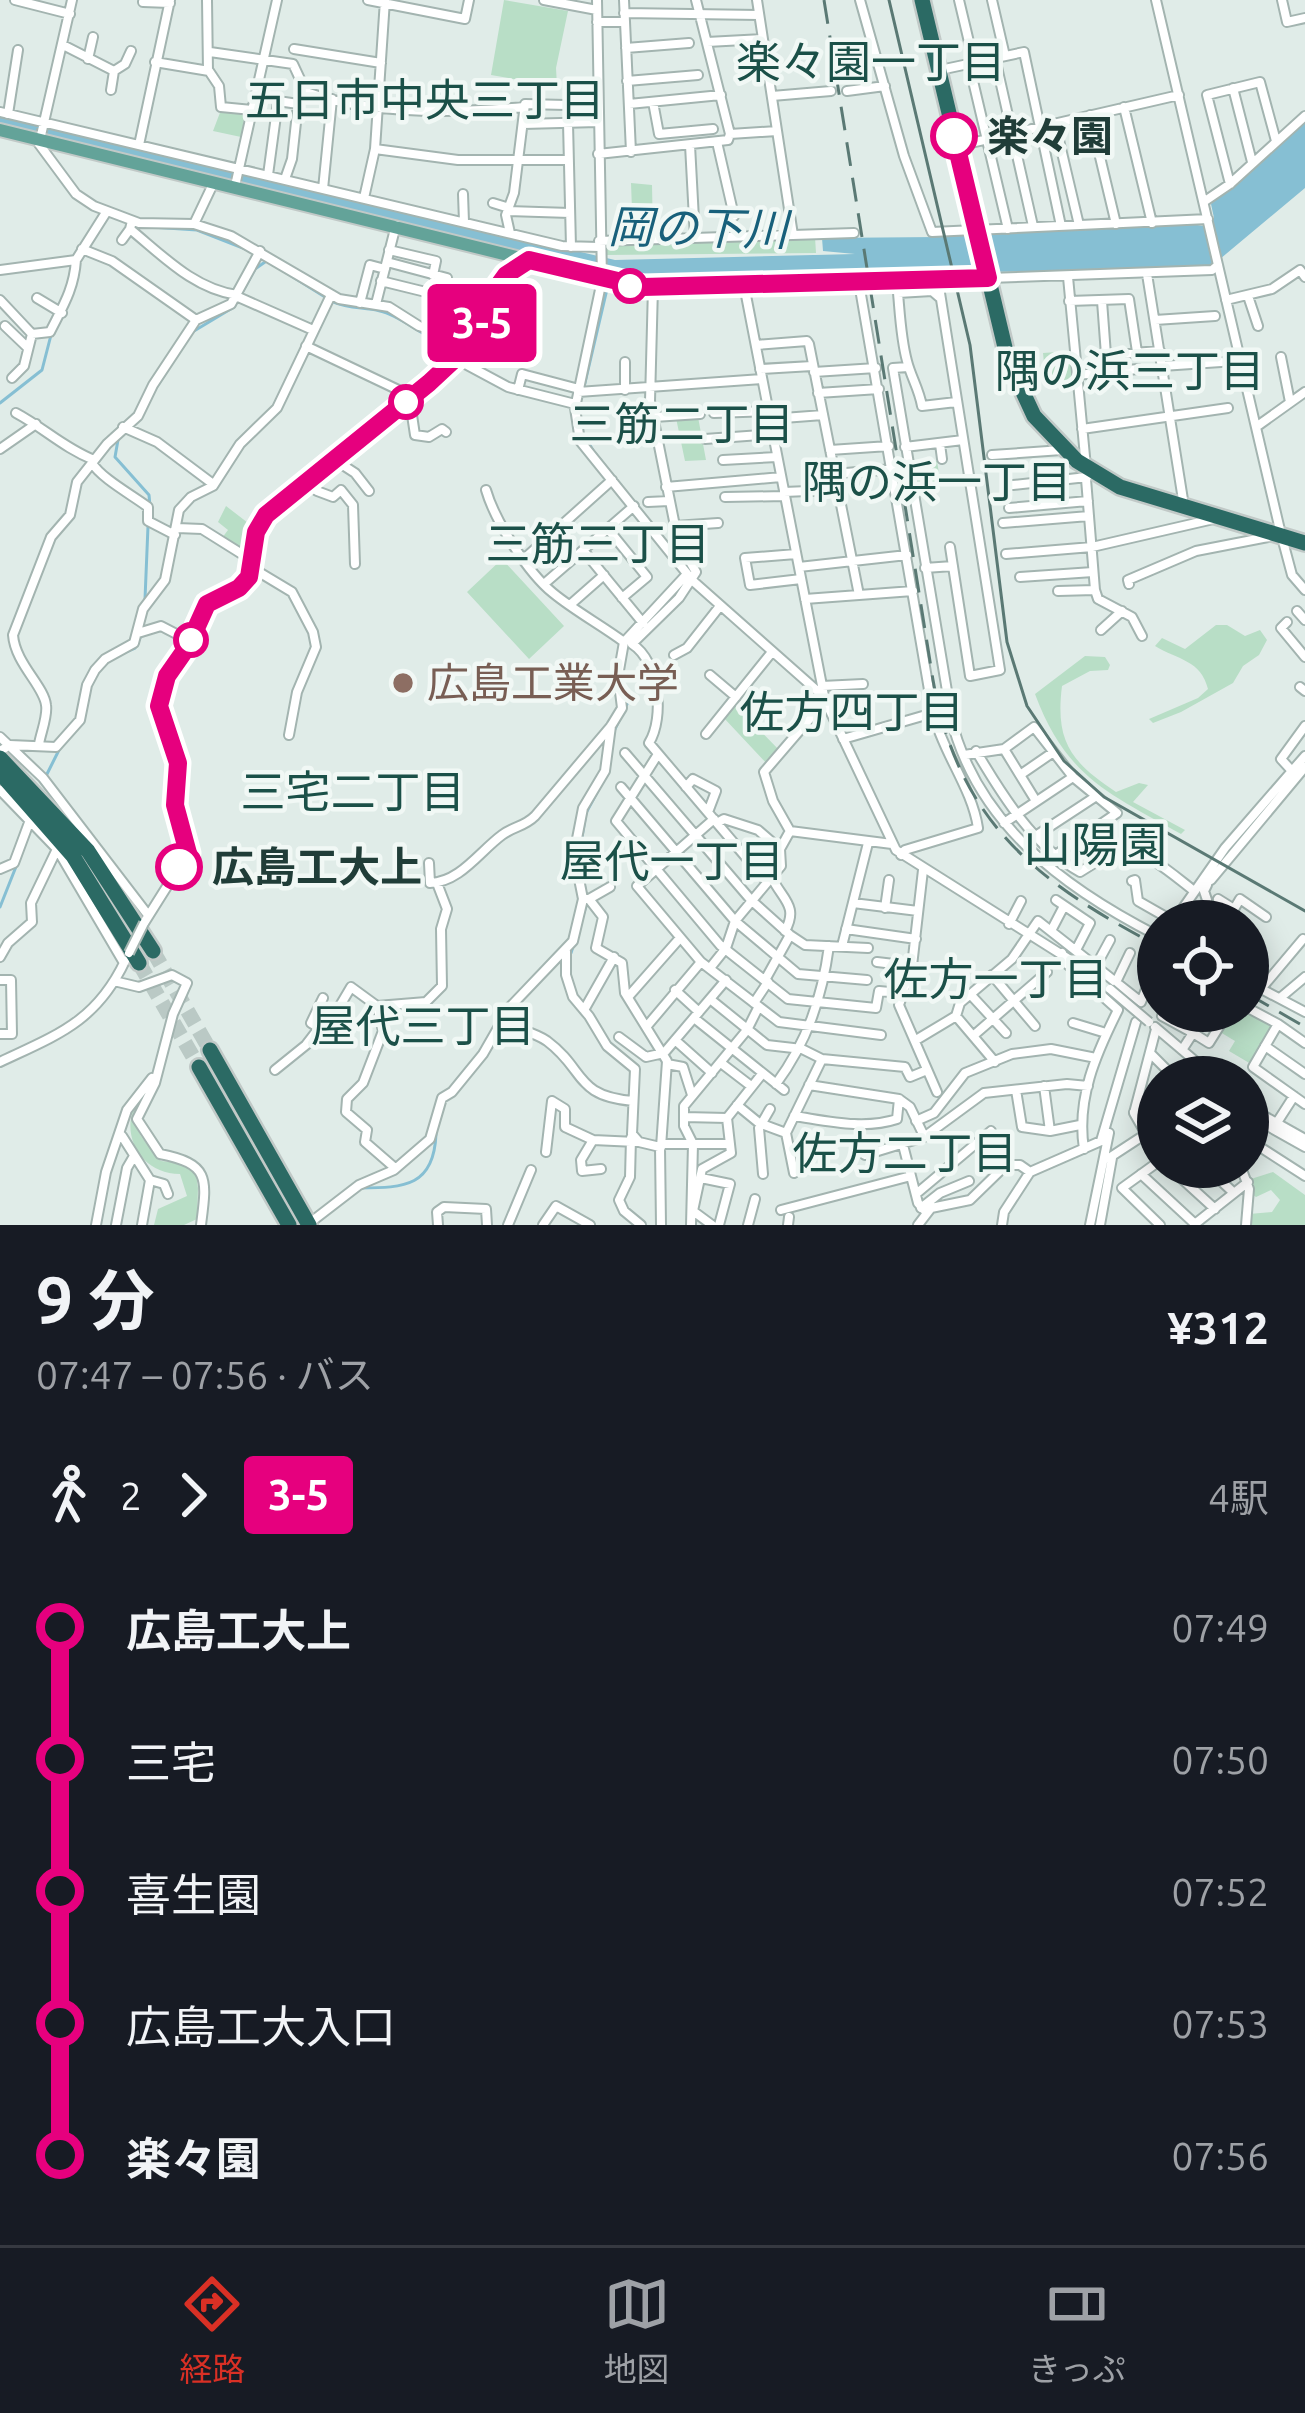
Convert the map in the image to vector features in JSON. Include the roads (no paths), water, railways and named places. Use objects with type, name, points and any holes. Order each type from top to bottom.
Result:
[{"type":"highway","points":[[922,0],[1016,384],[1034,416],[1087,472],[1120,487],[1305,543]]},
{"type":"highway","points":[[3,751],[88,851],[136,957]]},
{"type":"highway","points":[[0,773],[73,856],[136,957]]},
{"type":"highway","points":[[209,1050],[310,1224]]},
{"type":"highway","points":[[199,1067],[289,1225]]},
{"type":"main road","points":[[0,130],[653,287],[915,285],[987,276]]},
{"type":"street","points":[[15,0],[70,14]]},
{"type":"street","points":[[72,0],[39,144],[76,194],[131,225],[184,274],[211,290],[313,330]]},
{"type":"street","points":[[207,0],[208,71],[219,86],[220,107],[252,110]]},
{"type":"street","points":[[235,185],[277,0]]},
{"type":"street","points":[[368,0],[465,19],[469,0]]},
{"type":"street","points":[[545,0],[597,5],[599,248],[605,278],[575,404],[580,441],[690,578],[825,701]]},
{"type":"street","points":[[624,0],[631,152]]},
{"type":"street","points":[[598,154],[730,140],[695,0]]},
{"type":"street","points":[[757,0],[793,235]]},
{"type":"street","points":[[860,0],[929,229],[977,232],[1209,220]]},
{"type":"street","points":[[959,0],[1007,229]]},
{"type":"street","points":[[992,0],[1012,133],[1034,227]]},
{"type":"street","points":[[1156,0],[1282,536],[1285,570],[1305,590]]},
{"type":"street","points":[[1282,0],[1287,22],[1305,18]]},
{"type":"street","points":[[139,145],[170,1],[143,2]]},
{"type":"street","points":[[364,198],[375,148],[385,1]]},
{"type":"street","points":[[597,22],[624,17],[759,15]]},
{"type":"street","points":[[88,59],[93,37]]},
{"type":"street","points":[[707,43],[763,39]]},
{"type":"street","points":[[626,49],[689,43]]},
{"type":"street","points":[[63,45],[113,71]]},
{"type":"street","points":[[294,49],[382,63]]},
{"type":"street","points":[[18,50],[4,113],[571,247],[854,233]]},
{"type":"street","points":[[113,71],[125,64],[131,51]]},
{"type":"street","points":[[210,52],[293,64],[306,92],[332,99],[456,112],[525,104],[566,105]]},
{"type":"street","points":[[939,71],[1024,52],[1061,226]]},
{"type":"street","points":[[154,62],[208,71]]},
{"type":"street","points":[[111,90],[113,71]]},
{"type":"street","points":[[627,81],[698,75]]},
{"type":"street","points":[[1230,184],[1207,95],[1260,82],[1276,141]]},
{"type":"street","points":[[847,91],[886,86]]},
{"type":"street","points":[[1233,88],[1253,163]]},
{"type":"street","points":[[772,96],[831,91]]},
{"type":"street","points":[[628,104],[721,95]]},
{"type":"street","points":[[957,146],[1178,95]]},
{"type":"street","points":[[323,189],[332,99]]},
{"type":"street","points":[[268,175],[278,101],[298,104],[285,179]]},
{"type":"street","points":[[653,102],[659,134],[713,129]]},
{"type":"street","points":[[510,233],[505,218],[524,107]]},
{"type":"street","points":[[1124,107],[1152,223]]},
{"type":"street","points":[[1090,115],[1116,224]]},
{"type":"street","points":[[1205,201],[1305,116]]},
{"type":"street","points":[[523,124],[598,122]]},
{"type":"street","points":[[568,123],[571,247]]},
{"type":"street","points":[[1055,123],[1079,225]]},
{"type":"street","points":[[730,134],[777,131]]},
{"type":"street","points":[[717,142],[734,216]]},
{"type":"street","points":[[690,145],[695,238]]},
{"type":"street","points":[[375,148],[436,158],[568,160]]},
{"type":"street","points":[[194,224],[214,182]]},
{"type":"street","points":[[463,194],[464,222]]},
{"type":"street","points":[[493,203],[508,209],[570,213]]},
{"type":"street","points":[[32,334],[50,332],[62,313],[72,286],[73,261],[106,214]]},
{"type":"street","points":[[131,225],[194,224],[231,236],[329,298],[376,304],[430,331],[469,341]]},
{"type":"street","points":[[122,240],[131,225]]},
{"type":"street","points":[[376,304],[396,225]]},
{"type":"street","points":[[82,249],[112,261],[196,320]]},
{"type":"street","points":[[389,250],[436,261],[433,275]]},
{"type":"street","points":[[39,744],[46,703],[28,677],[13,635],[51,537],[70,515],[76,483],[137,416],[196,320],[238,297],[258,254]]},
{"type":"street","points":[[0,1062],[74,1027],[136,957],[146,919],[188,853],[175,805],[178,763],[159,706],[167,676],[207,604],[243,585],[253,565],[260,523],[454,358],[469,341],[493,293],[524,259]]},
{"type":"street","points":[[0,270],[73,261]]},
{"type":"street","points":[[987,276],[1212,271],[1218,264]]},
{"type":"street","points":[[360,303],[370,265],[447,278],[440,297],[382,281]]},
{"type":"street","points":[[1226,300],[1272,289],[1300,270],[1305,277]]},
{"type":"street","points":[[1148,274],[1184,507]]},
{"type":"street","points":[[1067,277],[1095,590],[1098,599],[1136,621],[1142,636]]},
{"type":"street","points":[[859,283],[933,712],[944,749],[975,810],[978,828],[901,855]]},
{"type":"street","points":[[745,285],[825,701],[892,844],[901,855],[1137,1002]]},
{"type":"street","points":[[950,547],[970,676],[1000,670],[939,295],[915,285],[898,293],[908,367],[918,381],[922,406],[956,402]]},
{"type":"street","points":[[469,341],[486,286]]},
{"type":"street","points":[[627,642],[696,569],[680,545],[654,417],[650,387],[653,287]]},
{"type":"street","points":[[1248,296],[1258,326]]},
{"type":"street","points":[[37,298],[62,313]]},
{"type":"street","points":[[3,751],[39,744],[56,747],[73,730],[95,670],[105,658],[132,646],[141,633],[146,607],[165,580],[182,506],[213,484],[240,444],[277,408],[329,298]]},
{"type":"street","points":[[1070,301],[1129,298],[1136,352]]},
{"type":"street","points":[[0,300],[32,334]]},
{"type":"street","points":[[1102,301],[1106,355],[1160,350]]},
{"type":"street","points":[[1155,320],[1215,316]]},
{"type":"street","points":[[5,326],[28,348]]},
{"type":"street","points":[[12,378],[24,366],[32,334]]},
{"type":"street","points":[[756,345],[807,340],[859,595]]},
{"type":"street","points":[[306,346],[412,398]]},
{"type":"street","points":[[1281,357],[1290,402]]},
{"type":"street","points":[[454,358],[491,380],[575,404]]},
{"type":"street","points":[[625,362],[625,390]]},
{"type":"street","points":[[1162,366],[1221,362]]},
{"type":"street","points":[[908,367],[893,368],[949,697]]},
{"type":"street","points":[[518,390],[523,374],[581,391],[814,369],[876,368]]},
{"type":"street","points":[[1077,375],[1138,369]]},
{"type":"street","points":[[818,393],[879,388]]},
{"type":"street","points":[[1256,427],[1305,392]]},
{"type":"street","points":[[412,398],[412,432],[425,437],[438,429],[446,432]]},
{"type":"street","points":[[1082,429],[1228,408]]},
{"type":"street","points":[[16,413],[61,447],[93,462],[98,474],[112,479],[148,508],[150,522],[176,531],[202,529],[292,592],[316,647],[297,692],[289,735]]},
{"type":"street","points":[[714,413],[823,415]]},
{"type":"street","points":[[654,417],[700,414]]},
{"type":"street","points":[[0,449],[36,424]]},
{"type":"street","points":[[125,429],[157,442],[213,484]]},
{"type":"street","points":[[705,439],[773,434]]},
{"type":"street","points":[[905,447],[963,440]]},
{"type":"street","points":[[940,444],[942,459]]},
{"type":"street","points":[[830,450],[889,446]]},
{"type":"street","points":[[992,455],[1063,449]]},
{"type":"street","points":[[723,460],[777,457]]},
{"type":"street","points":[[334,460],[355,473],[369,490]]},
{"type":"street","points":[[834,474],[893,470]]},
{"type":"street","points":[[1013,485],[1087,472]]},
{"type":"street","points":[[666,487],[781,477]]},
{"type":"street","points":[[311,479],[317,491],[333,496],[341,490],[353,506],[355,564]]},
{"type":"street","points":[[525,558],[612,480]]},
{"type":"street","points":[[487,490],[500,522],[544,584],[650,660],[657,714],[649,743],[792,909],[788,933],[747,1030],[685,1106],[692,1144],[691,1225]]},
{"type":"street","points":[[724,497],[832,490]]},
{"type":"street","points":[[648,502],[669,501]]},
{"type":"street","points":[[1009,508],[1088,501]]},
{"type":"street","points":[[544,584],[634,506]]},
{"type":"street","points":[[1003,523],[1090,516]]},
{"type":"street","points":[[1006,554],[1092,547],[1219,518]]},
{"type":"street","points":[[675,526],[718,523]]},
{"type":"street","points":[[608,529],[647,577],[622,598]]},
{"type":"street","points":[[1129,584],[1128,580],[1196,551],[1282,536]]},
{"type":"street","points":[[583,550],[643,623]]},
{"type":"street","points":[[796,554],[745,558],[750,585],[800,579]]},
{"type":"street","points":[[799,567],[907,555]]},
{"type":"street","points":[[925,568],[953,566]]},
{"type":"street","points":[[1020,578],[1094,572]]},
{"type":"street","points":[[571,604],[604,575]]},
{"type":"street","points":[[429,863],[427,877],[430,883],[437,883],[463,870],[501,836],[528,824],[611,726],[623,704],[617,676],[627,642],[690,578]]},
{"type":"street","points":[[1058,591],[1095,590]]},
{"type":"street","points":[[805,599],[913,591]]},
{"type":"street","points":[[674,655],[687,648],[720,606]]},
{"type":"street","points":[[1101,630],[1122,611]]},
{"type":"street","points":[[1297,611],[1305,620]]},
{"type":"street","points":[[1287,622],[1281,628],[1305,657]]},
{"type":"street","points":[[141,633],[161,626],[190,641]]},
{"type":"street","points":[[706,734],[772,652]]},
{"type":"street","points":[[710,675],[736,697]]},
{"type":"street","points":[[822,686],[862,684]]},
{"type":"street","points":[[790,831],[764,772],[825,701]]},
{"type":"street","points":[[842,739],[933,712]]},
{"type":"street","points":[[950,714],[964,755],[1004,823],[1068,884],[1137,924]]},
{"type":"street","points":[[611,726],[604,771],[582,812],[574,854],[586,899],[604,917],[596,948],[622,963],[628,997],[665,1059]]},
{"type":"street","points":[[1292,771],[1281,759],[1305,726]]},
{"type":"street","points":[[964,755],[1004,749],[1034,728],[1073,777],[1117,813],[1057,854]]},
{"type":"street","points":[[0,737],[3,751],[43,778],[146,919]]},
{"type":"street","points":[[1004,749],[1036,801]]},
{"type":"street","points":[[976,751],[1016,814],[1081,872],[1120,847],[1136,850],[1203,885]]},
{"type":"street","points":[[625,753],[751,901],[788,933],[805,945],[868,948]]},
{"type":"street","points":[[658,754],[616,821],[726,948],[788,999],[876,1008],[879,992],[901,993]]},
{"type":"street","points":[[1020,775],[1052,754]]},
{"type":"street","points":[[1191,900],[1305,756]]},
{"type":"street","points":[[1206,900],[1203,885],[1250,825],[1305,767]]},
{"type":"street","points":[[1004,823],[1073,777]]},
{"type":"street","points":[[686,787],[693,779],[716,791],[713,818],[637,886],[705,965],[779,1022],[881,1035]]},
{"type":"street","points":[[621,788],[735,921],[798,974],[867,980]]},
{"type":"street","points":[[0,790],[57,849],[136,957]]},
{"type":"street","points":[[1037,835],[1095,797]]},
{"type":"street","points":[[713,818],[758,830],[780,850]]},
{"type":"street","points":[[0,869],[14,863],[30,820]]},
{"type":"street","points":[[790,831],[892,844]]},
{"type":"street","points":[[647,1026],[675,990],[726,948],[735,921],[782,866],[780,850],[790,831]]},
{"type":"street","points":[[842,946],[868,842]]},
{"type":"street","points":[[0,957],[8,943],[31,925],[31,903],[57,849]]},
{"type":"street","points":[[923,869],[912,966],[899,1005],[937,1092]]},
{"type":"street","points":[[886,908],[890,880]]},
{"type":"street","points":[[1132,880],[1138,900]]},
{"type":"street","points":[[377,1006],[426,1002],[442,986],[440,944],[447,910],[437,883]]},
{"type":"street","points":[[610,887],[586,899],[567,953],[566,979],[572,998],[607,1046],[633,1066],[628,1186],[619,1200],[641,1225]]},
{"type":"street","points":[[1008,922],[1021,901]]},
{"type":"street","points":[[853,903],[918,911]]},
{"type":"street","points":[[1052,929],[1060,903],[1090,923],[1076,950]]},
{"type":"street","points":[[916,1040],[956,1016],[960,1003],[1012,958],[1040,920],[1097,964],[1137,1010]]},
{"type":"street","points":[[846,929],[916,939]]},
{"type":"street","points":[[1029,932],[1048,938],[1094,975]]},
{"type":"street","points":[[628,997],[680,938]]},
{"type":"street","points":[[1269,980],[1303,939]]},
{"type":"street","points":[[1097,964],[1110,940]]},
{"type":"street","points":[[675,990],[731,1050],[780,1087],[802,1049],[819,1002],[829,946]]},
{"type":"street","points":[[1062,952],[1067,964],[1114,988]]},
{"type":"street","points":[[310,1224],[430,1139],[442,1098],[483,1054],[532,981],[567,953]]},
{"type":"street","points":[[1084,1149],[1080,1125],[1088,1085],[1118,1010],[1114,988],[1130,953]]},
{"type":"street","points":[[584,1010],[614,957]]},
{"type":"street","points":[[877,962],[912,966]]},
{"type":"street","points":[[973,1036],[1048,972]]},
{"type":"street","points":[[114,981],[139,987],[163,975],[186,980],[187,989],[173,1014],[138,1125],[160,1154],[199,1167],[204,1181],[201,1225]]},
{"type":"street","points":[[992,975],[1035,1026]]},
{"type":"street","points":[[1280,998],[1305,977]]},
{"type":"street","points":[[0,980],[11,980],[14,1007],[13,1034],[0,1034]]},
{"type":"street","points":[[661,1225],[659,1146],[665,1059],[675,1040],[726,980]]},
{"type":"street","points":[[323,998],[311,1023],[325,1031],[351,987],[377,1006],[383,1031],[363,1083],[346,1099],[346,1112],[367,1130],[365,1142],[395,1168]]},
{"type":"street","points":[[1269,992],[1304,1011]]},
{"type":"street","points":[[970,994],[1006,1033]]},
{"type":"street","points":[[710,999],[767,1045],[802,1049],[822,1058],[905,1067],[910,1077],[927,1070]]},
{"type":"street","points":[[0,1007],[14,1007]]},
{"type":"street","points":[[956,1016],[994,1062]]},
{"type":"street","points":[[1269,1019],[1305,1043]]},
{"type":"street","points":[[501,1022],[545,1040],[586,1088],[608,1098],[633,1101]]},
{"type":"street","points":[[1100,1225],[1115,1110],[1136,1022]]},
{"type":"street","points":[[1073,1023],[1106,1033]]},
{"type":"street","points":[[1278,1024],[1252,1067],[1305,1104]]},
{"type":"street","points":[[274,1070],[319,1028]]},
{"type":"street","points":[[1137,1120],[1133,1113],[1152,1032]]},
{"type":"street","points":[[1159,1032],[1183,1056]]},
{"type":"street","points":[[1160,1032],[1189,1056]]},
{"type":"street","points":[[1182,1050],[1193,1033],[1210,1043],[1217,1032]]},
{"type":"street","points":[[619,1037],[646,1057],[683,1067],[693,1096]]},
{"type":"street","points":[[675,1040],[712,1073]]},
{"type":"street","points":[[1265,1046],[1305,1074]]},
{"type":"street","points":[[916,1121],[934,1113],[965,1073],[1012,1054],[1051,1049],[1096,1058]]},
{"type":"street","points":[[1150,1053],[1153,1056]]},
{"type":"street","points":[[794,1173],[786,1133],[822,1058]]},
{"type":"street","points":[[721,1063],[751,1086]]},
{"type":"street","points":[[95,1225],[106,1172],[131,1103],[156,1072]]},
{"type":"street","points":[[700,1178],[730,1184],[716,1225],[694,1211],[700,1178],[702,1169],[731,1153],[727,1118],[762,1074]]},
{"type":"street","points":[[809,1085],[899,1099],[910,1107],[924,1137]]},
{"type":"street","points":[[865,1155],[924,1137],[984,1094],[1088,1085]]},
{"type":"street","points":[[1002,1225],[1030,1172],[1101,1141],[1120,1085]]},
{"type":"street","points":[[1044,1086],[1050,1131]]},
{"type":"street","points":[[1016,1090],[1022,1127],[1050,1131],[1080,1125]]},
{"type":"street","points":[[1276,1124],[1294,1096]]},
{"type":"street","points":[[794,1116],[847,1124],[887,1122],[897,1119],[899,1099]]},
{"type":"street","points":[[546,1152],[552,1101],[566,1109],[565,1127],[593,1140],[659,1146],[729,1144]]},
{"type":"street","points":[[737,1105],[760,1123],[786,1133]]},
{"type":"street","points":[[763,1174],[760,1123],[770,1109]]},
{"type":"street","points":[[1133,1113],[1137,1110]]},
{"type":"street","points":[[684,1117],[727,1118]]},
{"type":"street","points":[[1269,1121],[1305,1143]]},
{"type":"street","points":[[1269,1123],[1305,1143]]},
{"type":"street","points":[[632,1130],[643,1143]]},
{"type":"street","points":[[916,1194],[992,1131]]},
{"type":"street","points":[[121,1135],[150,1180],[164,1184],[168,1194]]},
{"type":"street","points":[[593,1140],[581,1160],[582,1171],[601,1169]]},
{"type":"street","points":[[1090,1225],[1109,1158],[1137,1140]]},
{"type":"street","points":[[903,1145],[924,1210]]},
{"type":"street","points":[[1269,1153],[1305,1176]]},
{"type":"street","points":[[116,1225],[127,1168],[134,1156]]},
{"type":"street","points":[[924,1210],[970,1200],[1006,1165],[1020,1165],[1030,1172]]},
{"type":"street","points":[[508,1225],[531,1170]]},
{"type":"street","points":[[940,1175],[950,1189]]},
{"type":"street","points":[[786,1218],[911,1176]]},
{"type":"street","points":[[1137,1176],[1123,1190],[1160,1225]]},
{"type":"street","points":[[142,1225],[150,1180]]},
{"type":"street","points":[[918,1225],[924,1210],[969,1181]]},
{"type":"street","points":[[1156,1188],[1195,1225],[1240,1188]]},
{"type":"street","points":[[1192,1188],[1215,1209]]},
{"type":"street","points":[[1229,1188],[1234,1193]]},
{"type":"street","points":[[1246,1225],[1248,1188]]},
{"type":"street","points":[[748,1225],[755,1199]]},
{"type":"street","points":[[543,1225],[556,1206],[590,1225]]},
{"type":"street","points":[[438,1225],[437,1212],[444,1207],[486,1209],[487,1225]]},
{"type":"water","points":[[0,116],[615,260],[855,254],[823,251],[822,238],[938,237],[1184,223],[1204,226],[1214,218],[1211,204],[1305,120],[1305,188],[1208,269],[616,277],[0,125]]},
{"type":"waterway","points":[[136,226],[197,230],[248,250]]},
{"type":"waterway","points":[[71,260],[86,238]]},
{"type":"waterway","points":[[487,294],[517,261]]},
{"type":"waterway","points":[[194,331],[234,307],[255,269],[265,262]]},
{"type":"waterway","points":[[277,267],[325,297]]},
{"type":"waterway","points":[[584,387],[608,285]]},
{"type":"waterway","points":[[58,322],[72,293]]},
{"type":"waterway","points":[[333,302],[391,315],[445,343],[468,341]]},
{"type":"waterway","points":[[0,403],[42,370],[51,335]]},
{"type":"waterway","points":[[154,391],[185,343]]},
{"type":"waterway","points":[[582,432],[689,571]]},
{"type":"waterway","points":[[118,440],[115,457],[149,495],[151,517]]},
{"type":"waterway","points":[[145,599],[148,526]]},
{"type":"waterway","points":[[121,654],[135,648],[140,638]]},
{"type":"waterway","points":[[614,731],[627,704],[622,684]]},
{"type":"waterway","points":[[47,774],[60,748]]},
{"type":"waterway","points":[[579,855],[586,813],[601,785]]},
{"type":"waterway","points":[[0,907],[31,829]]},
{"type":"waterway","points":[[571,953],[587,903],[584,882]]},
{"type":"waterway","points":[[456,1081],[469,1065]]},
{"type":"waterway","points":[[360,1188],[403,1185],[423,1174],[436,1134]]},
{"type":"tunnel","points":[[153,951],[210,1050]]},
{"type":"tunnel","points":[[139,963],[199,1067]]},
{"type":"tram line","points":[[889,0],[970,345],[1007,642],[1027,706],[1064,761],[1104,797],[1305,911]]},
{"type":"railway","points":[[824,0],[933,680],[945,730],[962,773],[1010,843],[1076,898],[1137,934]]},
{"type":"railway","points":[[1269,1006],[1305,1027]]},
{"type":"place","name":"楽々園","points":[[954,136]]},
{"type":"place","name":"広島工業大学","points":[[403,683]]},
{"type":"place","name":"広島工大上","points":[[179,867]]},
{"type":"district","name":"楽々園一丁目","points":[[871,62]]},
{"type":"district","name":"五日市中央三丁目","points":[[425,100]]},
{"type":"district","name":"隅の浜三丁目","points":[[1130,371]]},
{"type":"district","name":"三筋二丁目","points":[[682,424]]},
{"type":"district","name":"隅の浜一丁目","points":[[937,482]]},
{"type":"district","name":"三筋三丁目","points":[[598,544]]},
{"type":"district","name":"佐方四丁目","points":[[852,712]]},
{"type":"district","name":"三宅二丁目","points":[[353,792]]},
{"type":"district","name":"山陽園","points":[[1095,845]]},
{"type":"district","name":"屋代一丁目","points":[[672,861]]},
{"type":"district","name":"佐方一丁目","points":[[996,979]]},
{"type":"district","name":"屋代三丁目","points":[[423,1026]]},
{"type":"district","name":"佐方二丁目","points":[[905,1153]]},
{"type":"water label","name":"岡の下川","points":[[698,228]]}]
